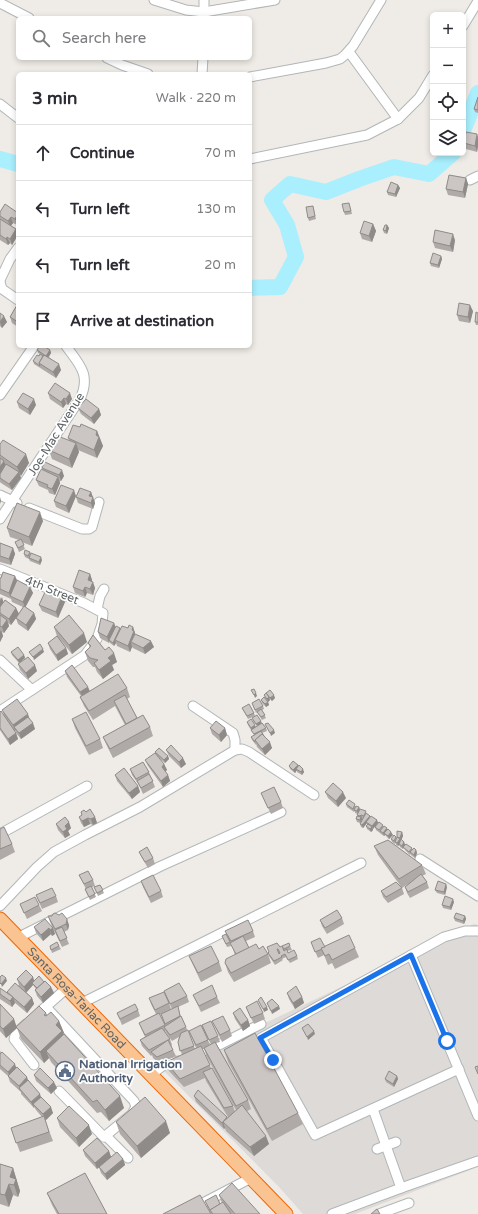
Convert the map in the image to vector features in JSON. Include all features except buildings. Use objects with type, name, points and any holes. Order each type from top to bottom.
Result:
[{"type":"highway","name":"Santa Rosa-Tarlac Road","points":[[0,919],[286,1214]]},
{"type":"street","points":[[154,0],[204,15],[275,0]]},
{"type":"street","points":[[204,0],[204,15]]},
{"type":"street","points":[[252,77],[340,59],[349,52],[382,0]]},
{"type":"street","points":[[466,21],[478,1]]},
{"type":"street","points":[[0,3],[25,16]]},
{"type":"street","points":[[349,52],[398,119]]},
{"type":"street","points":[[111,60],[142,72]]},
{"type":"street","points":[[202,72],[203,60]]},
{"type":"street","points":[[252,159],[367,135],[398,119],[419,98],[430,80]]},
{"type":"street","points":[[0,104],[16,116]]},
{"type":"street","points":[[16,251],[10,259],[0,281],[2,289],[16,299]]},
{"type":"street","points":[[0,395],[33,348]]},
{"type":"street","name":"Joe-Mac Avenue","points":[[0,519],[80,399],[85,388],[82,368],[67,348]]},
{"type":"street","points":[[0,495],[82,529],[89,529],[92,527],[99,502]]},
{"type":"street","name":"4th Street","points":[[0,569],[100,611]]},
{"type":"street","points":[[0,711],[85,655],[97,639],[102,624],[100,596],[104,589]]},
{"type":"street","points":[[0,660],[32,690]]},
{"type":"street","points":[[193,706],[233,732],[235,750]]},
{"type":"street","points":[[0,906],[37,867],[54,852],[85,834],[140,807],[235,750],[242,749],[249,752],[314,795]]},
{"type":"street","points":[[0,834],[87,786]]},
{"type":"street","points":[[17,938],[161,866],[281,812]]},
{"type":"street","points":[[420,859],[478,896]]},
{"type":"street","points":[[82,1004],[361,863]]},
{"type":"street","points":[[458,1069],[315,1135],[260,1038],[444,937],[465,931],[478,931]]},
{"type":"street","points":[[411,955],[478,1116]]},
{"type":"street","points":[[34,1065],[14,1039],[16,1033],[67,988]]},
{"type":"street","points":[[46,1007],[134,1101],[136,1107],[132,1114],[106,1136]]},
{"type":"street","points":[[151,1075],[164,1065],[188,1058],[261,1024]]},
{"type":"street","points":[[59,1091],[103,1137],[106,1136],[128,1158]]},
{"type":"street","points":[[372,1109],[401,1188]]},
{"type":"street","points":[[377,1149],[396,1142]]},
{"type":"street","points":[[332,1214],[478,1161]]},
{"type":"street","points":[[195,1207],[251,1178]]},
{"type":"street","points":[[380,1214],[408,1203]]},
{"type":"shaded area","points":[[474,924],[478,925],[478,1167],[355,1214],[303,1214],[279,1187],[164,1071]]},
{"type":"waterway","points":[[466,123],[478,93]]},
{"type":"waterway","points":[[252,288],[280,287],[296,257],[287,225],[272,200],[290,184],[326,192],[394,167],[429,174],[450,156]]},
{"type":"waterway","points":[[0,159],[16,163]]},
{"type":"place","name":"National Irrigation Authority","points":[[65,1071]]},
{"type":"route","points":[[273,1060],[260,1038],[411,955],[447,1041]]}]
